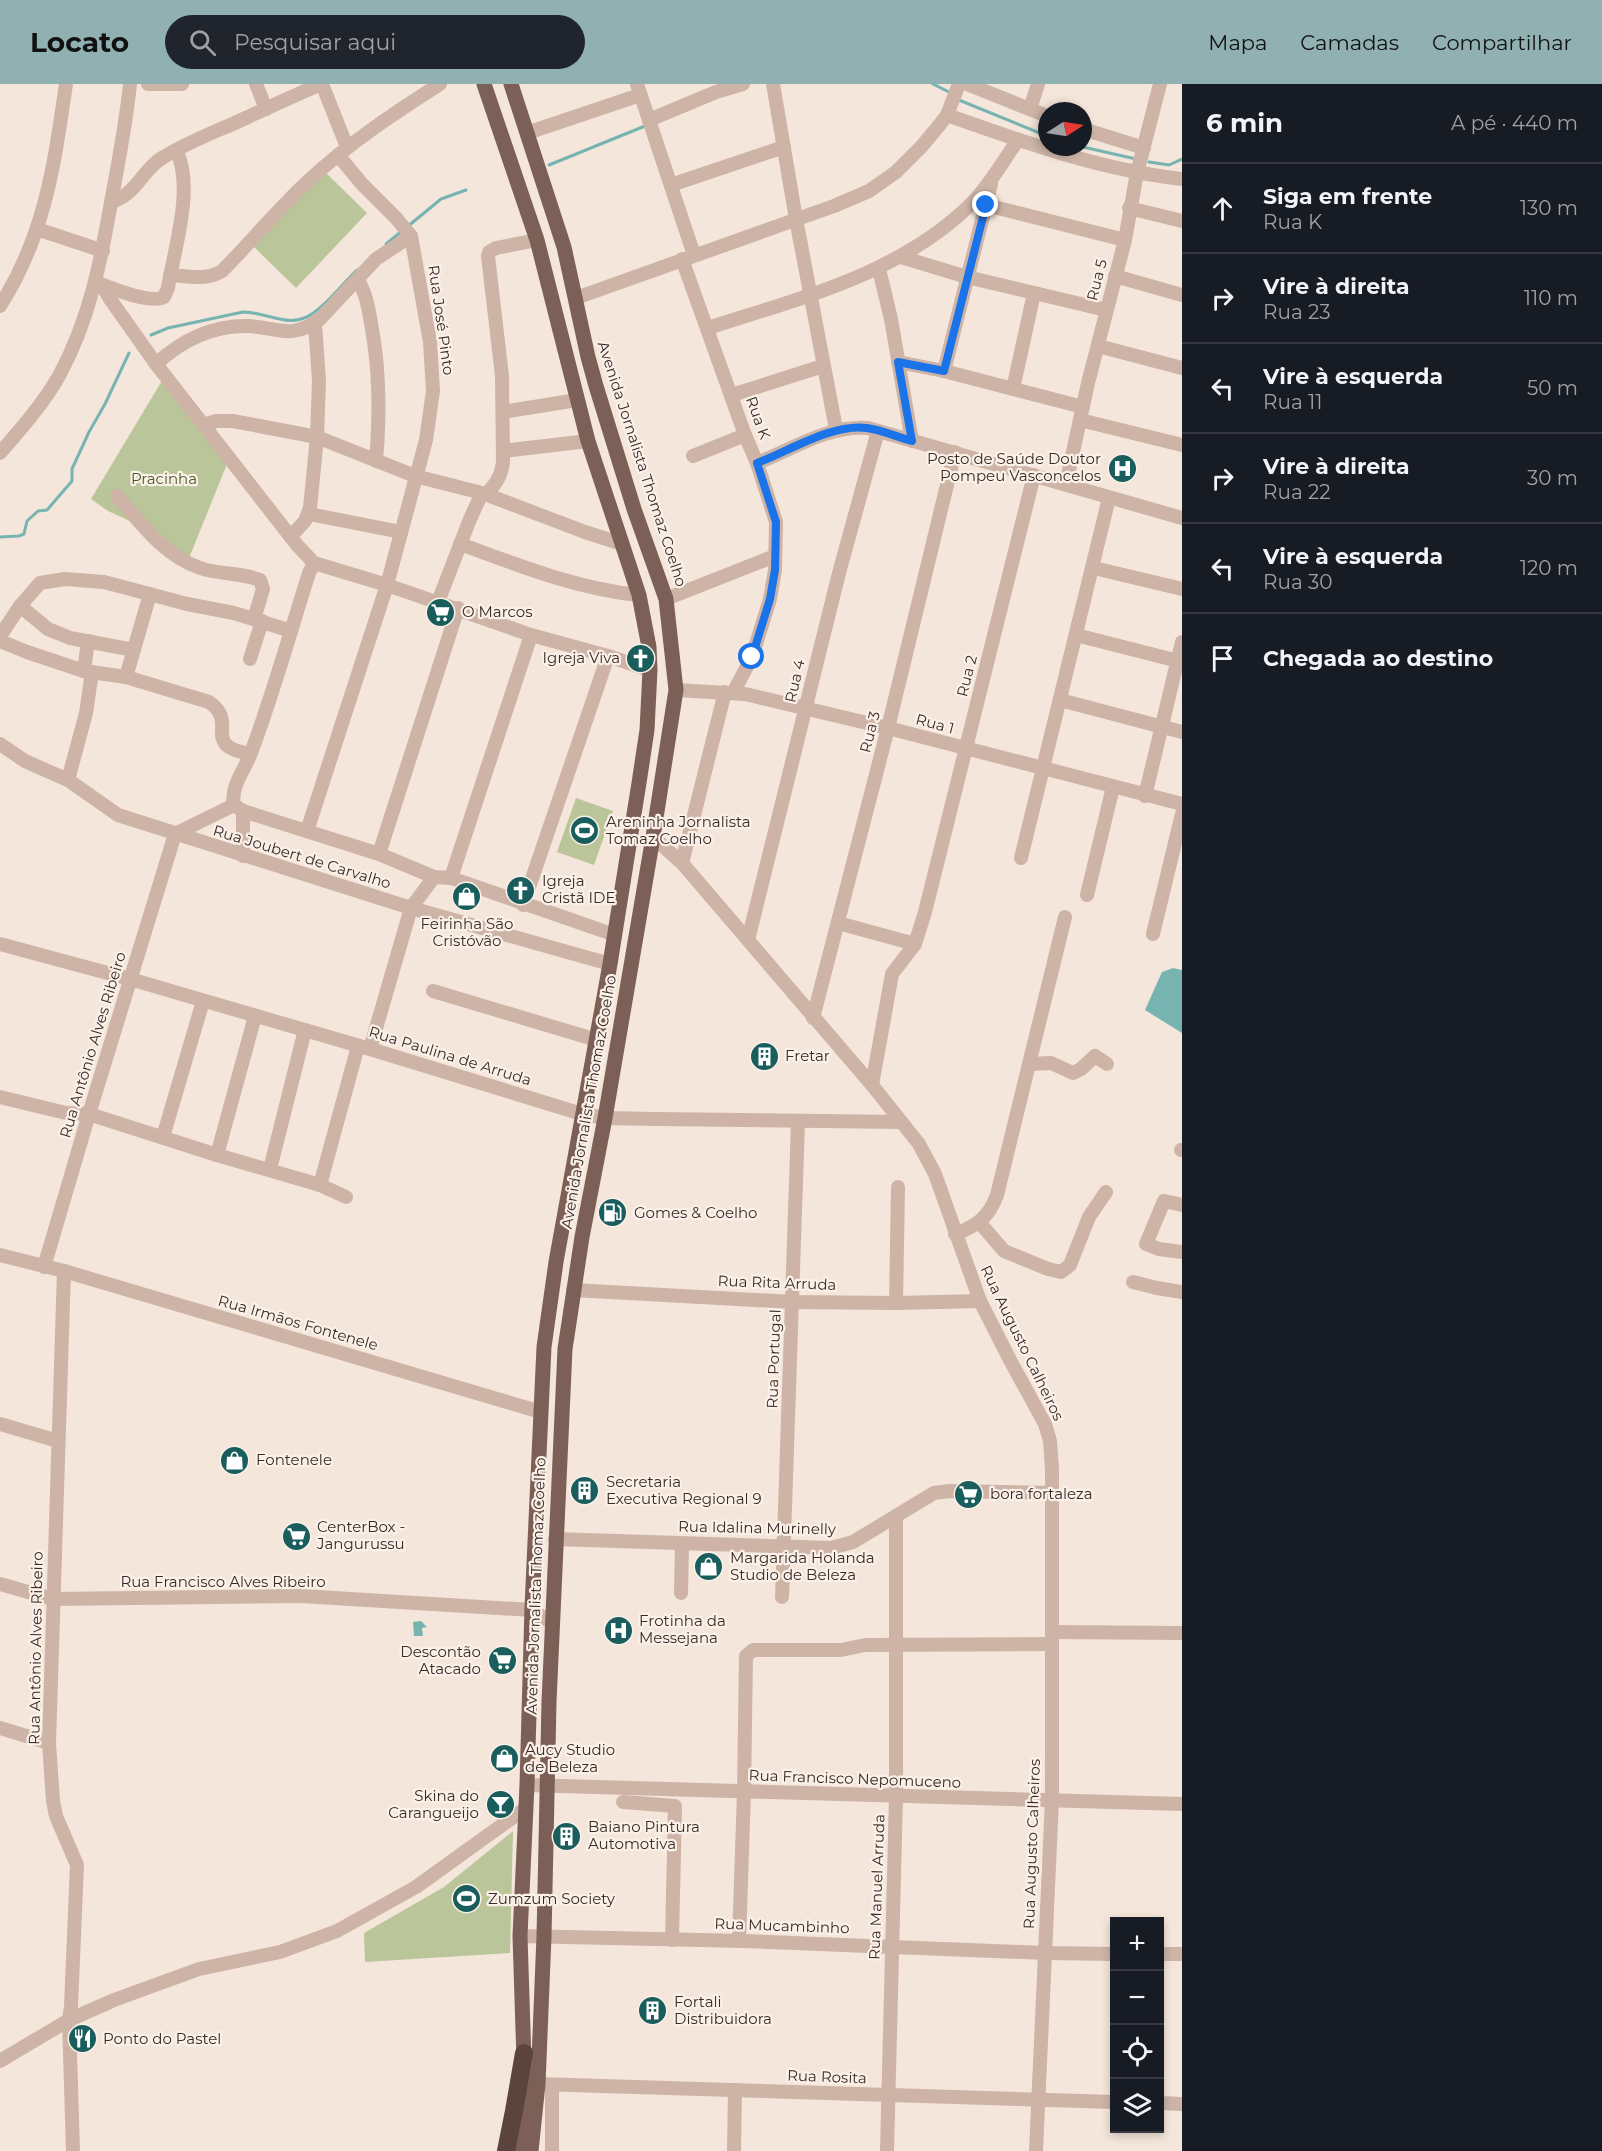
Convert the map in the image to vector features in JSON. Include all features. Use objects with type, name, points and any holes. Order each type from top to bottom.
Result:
[{"type":"highway","points":[[506,2151],[524,2053]]},
{"type":"main road","name":"Avenida Jornalista Thomaz Coelho","points":[[484,84],[537,240],[583,424],[639,595],[651,670],[647,730],[615,935],[556,1262],[544,1347],[520,1936],[525,2092],[521,2151]]},
{"type":"main road","name":"Avenida Jornalista Thomaz Coelho","points":[[511,84],[562,238],[588,357],[606,418],[634,509],[666,599],[676,690],[626,1001],[564,1349],[547,1787],[544,1936],[545,2084],[531,2151]]},
{"type":"main road","points":[[583,424],[606,418]]},
{"type":"main road","points":[[590,448],[616,448]]},
{"type":"main road","points":[[603,996],[626,1001]]},
{"type":"main road","points":[[544,1347],[564,1349]]},
{"type":"main road","points":[[540,1436],[560,1437]]},
{"type":"street","points":[[0,306],[19,274],[38,229],[56,155],[66,84]]},
{"type":"street","points":[[0,453],[35,412],[57,379],[80,332],[99,284],[130,84]]},
{"type":"street","points":[[148,84],[182,84]]},
{"type":"street","points":[[256,84],[266,109]]},
{"type":"street","points":[[111,202],[131,192],[150,168],[176,150],[322,84]]},
{"type":"street","name":"Rua José Pinto","points":[[307,831],[387,585],[426,440],[433,391],[425,309],[409,233],[362,184],[343,151],[322,84]]},
{"type":"street","points":[[170,275],[204,278],[222,271],[288,200],[343,151],[440,84]]},
{"type":"street","points":[[650,120],[715,88],[742,84]]},
{"type":"street","points":[[772,84],[836,429]]},
{"type":"street","points":[[576,298],[853,198],[881,184],[922,146],[946,114],[959,84]]},
{"type":"street","points":[[967,84],[1038,112]]},
{"type":"street","points":[[1030,109],[1038,84]]},
{"type":"street","name":"Rua 5","points":[[1066,484],[1106,310],[1125,240],[1137,173],[1160,84]]},
{"type":"street","points":[[527,133],[638,89]]},
{"type":"street","name":"Rua K","points":[[638,89],[671,185],[708,328],[776,522],[775,570],[770,599],[752,657],[729,693]]},
{"type":"street","points":[[946,114],[1018,140],[1137,173],[1182,179]]},
{"type":"street","points":[[1092,132],[1143,148]]},
{"type":"street","points":[[708,328],[810,295],[879,269],[901,257],[970,206],[1018,140]]},
{"type":"street","points":[[671,185],[784,147]]},
{"type":"street","points":[[99,284],[142,297],[159,299],[164,297],[183,200],[183,177],[176,150]]},
{"type":"street","points":[[944,371],[993,176]]},
{"type":"street","points":[[986,205],[1125,240]]},
{"type":"street","points":[[1130,208],[1182,221]]},
{"type":"street","points":[[38,229],[103,251]]},
{"type":"street","points":[[156,364],[189,339],[212,330],[250,326],[289,332],[302,330],[315,324],[382,254],[409,233]]},
{"type":"street","points":[[438,602],[460,544],[484,494],[502,474],[501,376],[489,252],[496,248],[537,240]]},
{"type":"street","points":[[901,257],[967,278],[1106,310]]},
{"type":"street","points":[[879,269],[912,441]]},
{"type":"street","points":[[1115,276],[1182,295]]},
{"type":"street","points":[[358,280],[368,306],[380,379],[380,422],[376,461]]},
{"type":"street","points":[[99,284],[203,425],[314,563],[458,608],[531,635],[651,670]]},
{"type":"street","points":[[1013,389],[1034,293]]},
{"type":"street","points":[[291,536],[309,514],[317,437],[319,363],[315,324]]},
{"type":"street","points":[[1098,346],[1182,368]]},
{"type":"street","points":[[898,362],[1013,389],[1182,445]]},
{"type":"street","points":[[732,395],[823,366]]},
{"type":"street","points":[[503,412],[577,400]]},
{"type":"street","points":[[203,425],[216,421],[233,421],[317,437],[415,476],[484,494],[622,544]]},
{"type":"street","points":[[757,463],[836,429],[855,427],[878,430],[1182,518]]},
{"type":"street","name":"Rua 4","points":[[748,940],[839,573],[878,430]]},
{"type":"street","points":[[693,456],[745,435]]},
{"type":"street","points":[[503,451],[590,448]]},
{"type":"street","name":"Rua 3","points":[[813,1018],[888,728],[955,452]]},
{"type":"street","name":"Rua 2","points":[[872,1085],[892,974],[911,948],[930,892],[1034,475]]},
{"type":"street","points":[[117,496],[154,539],[182,559],[200,568],[260,580],[263,589],[250,659]]},
{"type":"street","points":[[1021,858],[1094,568],[1109,498]]},
{"type":"street","points":[[309,514],[401,532]]},
{"type":"street","points":[[460,544],[551,576],[601,589],[639,595]]},
{"type":"street","points":[[666,599],[775,556]]},
{"type":"street","points":[[243,856],[238,808],[233,796],[250,754],[314,563]]},
{"type":"street","points":[[1094,568],[1182,589]]},
{"type":"street","points":[[0,636],[20,606],[40,583],[92,580],[258,620],[291,631]]},
{"type":"street","points":[[126,677],[150,594]]},
{"type":"street","points":[[20,606],[48,629],[69,638],[134,650]]},
{"type":"street","points":[[379,854],[458,608]]},
{"type":"street","points":[[451,878],[531,635]]},
{"type":"street","points":[[1076,635],[1180,661]]},
{"type":"street","points":[[68,780],[87,713],[88,640]]},
{"type":"street","points":[[0,641],[88,671],[126,677],[209,702],[216,707],[221,716],[222,740],[225,745],[230,749],[250,754]]},
{"type":"street","points":[[1145,796],[1180,661],[1182,642]]},
{"type":"street","points":[[523,905],[608,656]]},
{"type":"street","name":"Rua 1","points":[[676,690],[729,693],[806,709],[1182,804]]},
{"type":"street","points":[[682,863],[729,693]]},
{"type":"street","points":[[1060,700],[1182,732]]},
{"type":"street","name":"Rua Joubert de Carvalho","points":[[0,744],[25,761],[68,780],[118,815],[411,908],[610,964]]},
{"type":"street","points":[[1087,895],[1113,787]]},
{"type":"street","points":[[175,834],[238,808],[379,854],[434,877],[451,878],[523,905],[615,935]]},
{"type":"street","points":[[1153,934],[1182,814]]},
{"type":"street","name":"Rua Antônio Alves Ribeiro","points":[[45,1267],[89,1114],[175,834]]},
{"type":"street","name":"Rua Augusto Calheiros","points":[[653,837],[682,863],[872,1085],[919,1144],[931,1167],[980,1301],[1045,1424],[1050,1441],[1053,1493],[1052,1800],[1036,2151]]},
{"type":"street","points":[[320,1185],[411,908],[434,877]]},
{"type":"street","points":[[956,1234],[980,1223],[990,1212],[998,1195],[1065,917]]},
{"type":"street","points":[[838,923],[911,948]]},
{"type":"street","name":"Rua Paulina de Arruda","points":[[0,944],[203,1000],[582,1114],[605,1118],[901,1122]]},
{"type":"street","points":[[433,991],[597,1040]]},
{"type":"street","points":[[163,1137],[203,1000]]},
{"type":"street","points":[[217,1155],[255,1016]]},
{"type":"street","points":[[270,1169],[304,1030]]},
{"type":"street","points":[[1030,1064],[1051,1063],[1073,1073],[1082,1069],[1095,1056],[1107,1064]]},
{"type":"street","points":[[0,1096],[66,1113],[89,1114],[320,1185],[346,1197]]},
{"type":"street","name":"Rua Portugal","points":[[782,1597],[798,1122]]},
{"type":"street","points":[[896,1303],[898,1187]]},
{"type":"street","points":[[980,1223],[1004,1251],[1061,1272],[1070,1265],[1089,1217],[1106,1192]]},
{"type":"street","points":[[1182,1205],[1164,1201],[1146,1244],[1159,1249],[1182,1251]]},
{"type":"street","name":"Rua Irmãos Fontenele","points":[[0,1255],[64,1271],[541,1412]]},
{"type":"street","name":"Rua Antônio Alves Ribeiro","points":[[64,1271],[49,1743],[54,1809],[77,1865],[69,2020],[74,2151]]},
{"type":"street","points":[[1133,1282],[1182,1292]]},
{"type":"street","name":"Rua Rita Arruda","points":[[573,1290],[792,1302],[980,1301]]},
{"type":"street","points":[[0,1424],[58,1441]]},
{"type":"street","name":"Rua Idalina Murinelly","points":[[555,1539],[682,1544],[841,1546],[879,1528],[934,1493],[949,1491],[1053,1493]]},
{"type":"street","name":"Rua Manuel Arruda","points":[[887,2151],[896,1797],[896,1516]]},
{"type":"street","points":[[681,1593],[682,1544]]},
{"type":"street","name":"Rua Francisco Alves Ribeiro","points":[[0,1584],[53,1599],[301,1596],[532,1610],[552,1623]]},
{"type":"street","points":[[739,1941],[746,1656],[753,1650],[841,1650],[865,1645],[1182,1633]]},
{"type":"street","points":[[0,1728],[49,1743]]},
{"type":"street","name":"Rua Francisco Nepomuceno","points":[[527,1785],[1182,1804]]},
{"type":"street","points":[[623,1802],[675,1806],[672,1940]]},
{"type":"street","points":[[0,2061],[69,2020],[114,2000],[199,1969],[280,1952],[338,1930],[423,1882],[526,1808]]},
{"type":"street","name":"Rua Mucambinho","points":[[520,1936],[1110,1954]]},
{"type":"street","points":[[1164,1954],[1182,1954]]},
{"type":"street","points":[[545,2084],[552,2151]]},
{"type":"street","name":"Rua Rosita","points":[[545,2084],[1110,2102]]},
{"type":"street","points":[[734,2151],[735,2090]]},
{"type":"street","points":[[1164,2103],[1182,2104]]},
{"type":"green space","points":[[324,171],[367,213],[296,288],[253,246]]},
{"type":"green space","name":"Pracinha","points":[[166,374],[229,459],[187,563],[162,536],[108,511],[91,499]]},
{"type":"green space","name":"Areninha Jornalista Tomaz Coelho","points":[[576,798],[613,811],[594,865],[557,852]]},
{"type":"green space","name":"Zumzum Society","points":[[513,1831],[510,1953],[365,1962],[364,1933],[444,1887]]},
{"type":"water","points":[[1173,968],[1182,970],[1182,1033],[1145,1010],[1162,972]]},
{"type":"water","points":[[421,1621],[427,1627],[422,1628],[423,1636],[414,1636],[413,1622]]},
{"type":"waterway","points":[[933,84],[949,92]]},
{"type":"waterway","points":[[959,100],[1038,132]]},
{"type":"waterway","points":[[549,165],[645,126]]},
{"type":"waterway","points":[[1092,149],[1136,159]]},
{"type":"waterway","points":[[1149,162],[1169,165],[1182,159]]},
{"type":"waterway","points":[[407,227],[441,199],[466,190]]},
{"type":"waterway","points":[[386,244],[402,231]]},
{"type":"waterway","points":[[151,335],[168,328],[243,312],[286,320],[301,319],[311,315],[325,304],[357,270]]},
{"type":"waterway","points":[[0,537],[24,534],[27,521],[38,511],[47,510],[72,481],[72,469],[129,353]]},
{"type":"place","name":"Posto de Saúde Doutor Pompeu Vasconcelos","points":[[1122,468]]},
{"type":"place","name":"O Marcos","points":[[441,612]]},
{"type":"place","name":"Igreja Viva","points":[[641,658]]},
{"type":"place","name":"Areninha Jornalista Tomaz Coelho","points":[[585,831]]},
{"type":"place","name":"Igreja Cristã IDE","points":[[521,890]]},
{"type":"place","name":"Feirinha São Cristóvão","points":[[467,897]]},
{"type":"place","name":"Fretar","points":[[764,1056]]},
{"type":"place","name":"Gomes & Coelho","points":[[613,1213]]},
{"type":"place","name":"Fontenele","points":[[235,1460]]},
{"type":"place","name":"Secretaria Executiva Regional 9","points":[[585,1491]]},
{"type":"place","name":"bora fortaleza","points":[[969,1494]]},
{"type":"place","name":"CenterBox - Jangurussu","points":[[296,1536]]},
{"type":"place","name":"Margarida Holanda Studio de Beleza","points":[[709,1567]]},
{"type":"place","name":"Frotinha da Messejana","points":[[618,1630]]},
{"type":"place","name":"Descontão Atacado","points":[[502,1661]]},
{"type":"place","name":"Aucy Studio de Beleza","points":[[504,1759]]},
{"type":"place","name":"Skina do Carangueijo","points":[[500,1805]]},
{"type":"place","name":"Baiano Pintura Automotiva","points":[[567,1836]]},
{"type":"place","name":"Zumzum Society","points":[[467,1899]]},
{"type":"place","name":"Fortali Distribuidora","points":[[653,2011]]},
{"type":"place","name":"Ponto do Pastel","points":[[82,2039]]},
{"type":"route","points":[[752,657],[770,599],[775,570],[776,522],[757,463],[836,429],[868,428],[912,441],[898,362],[944,371],[986,205]]}]
